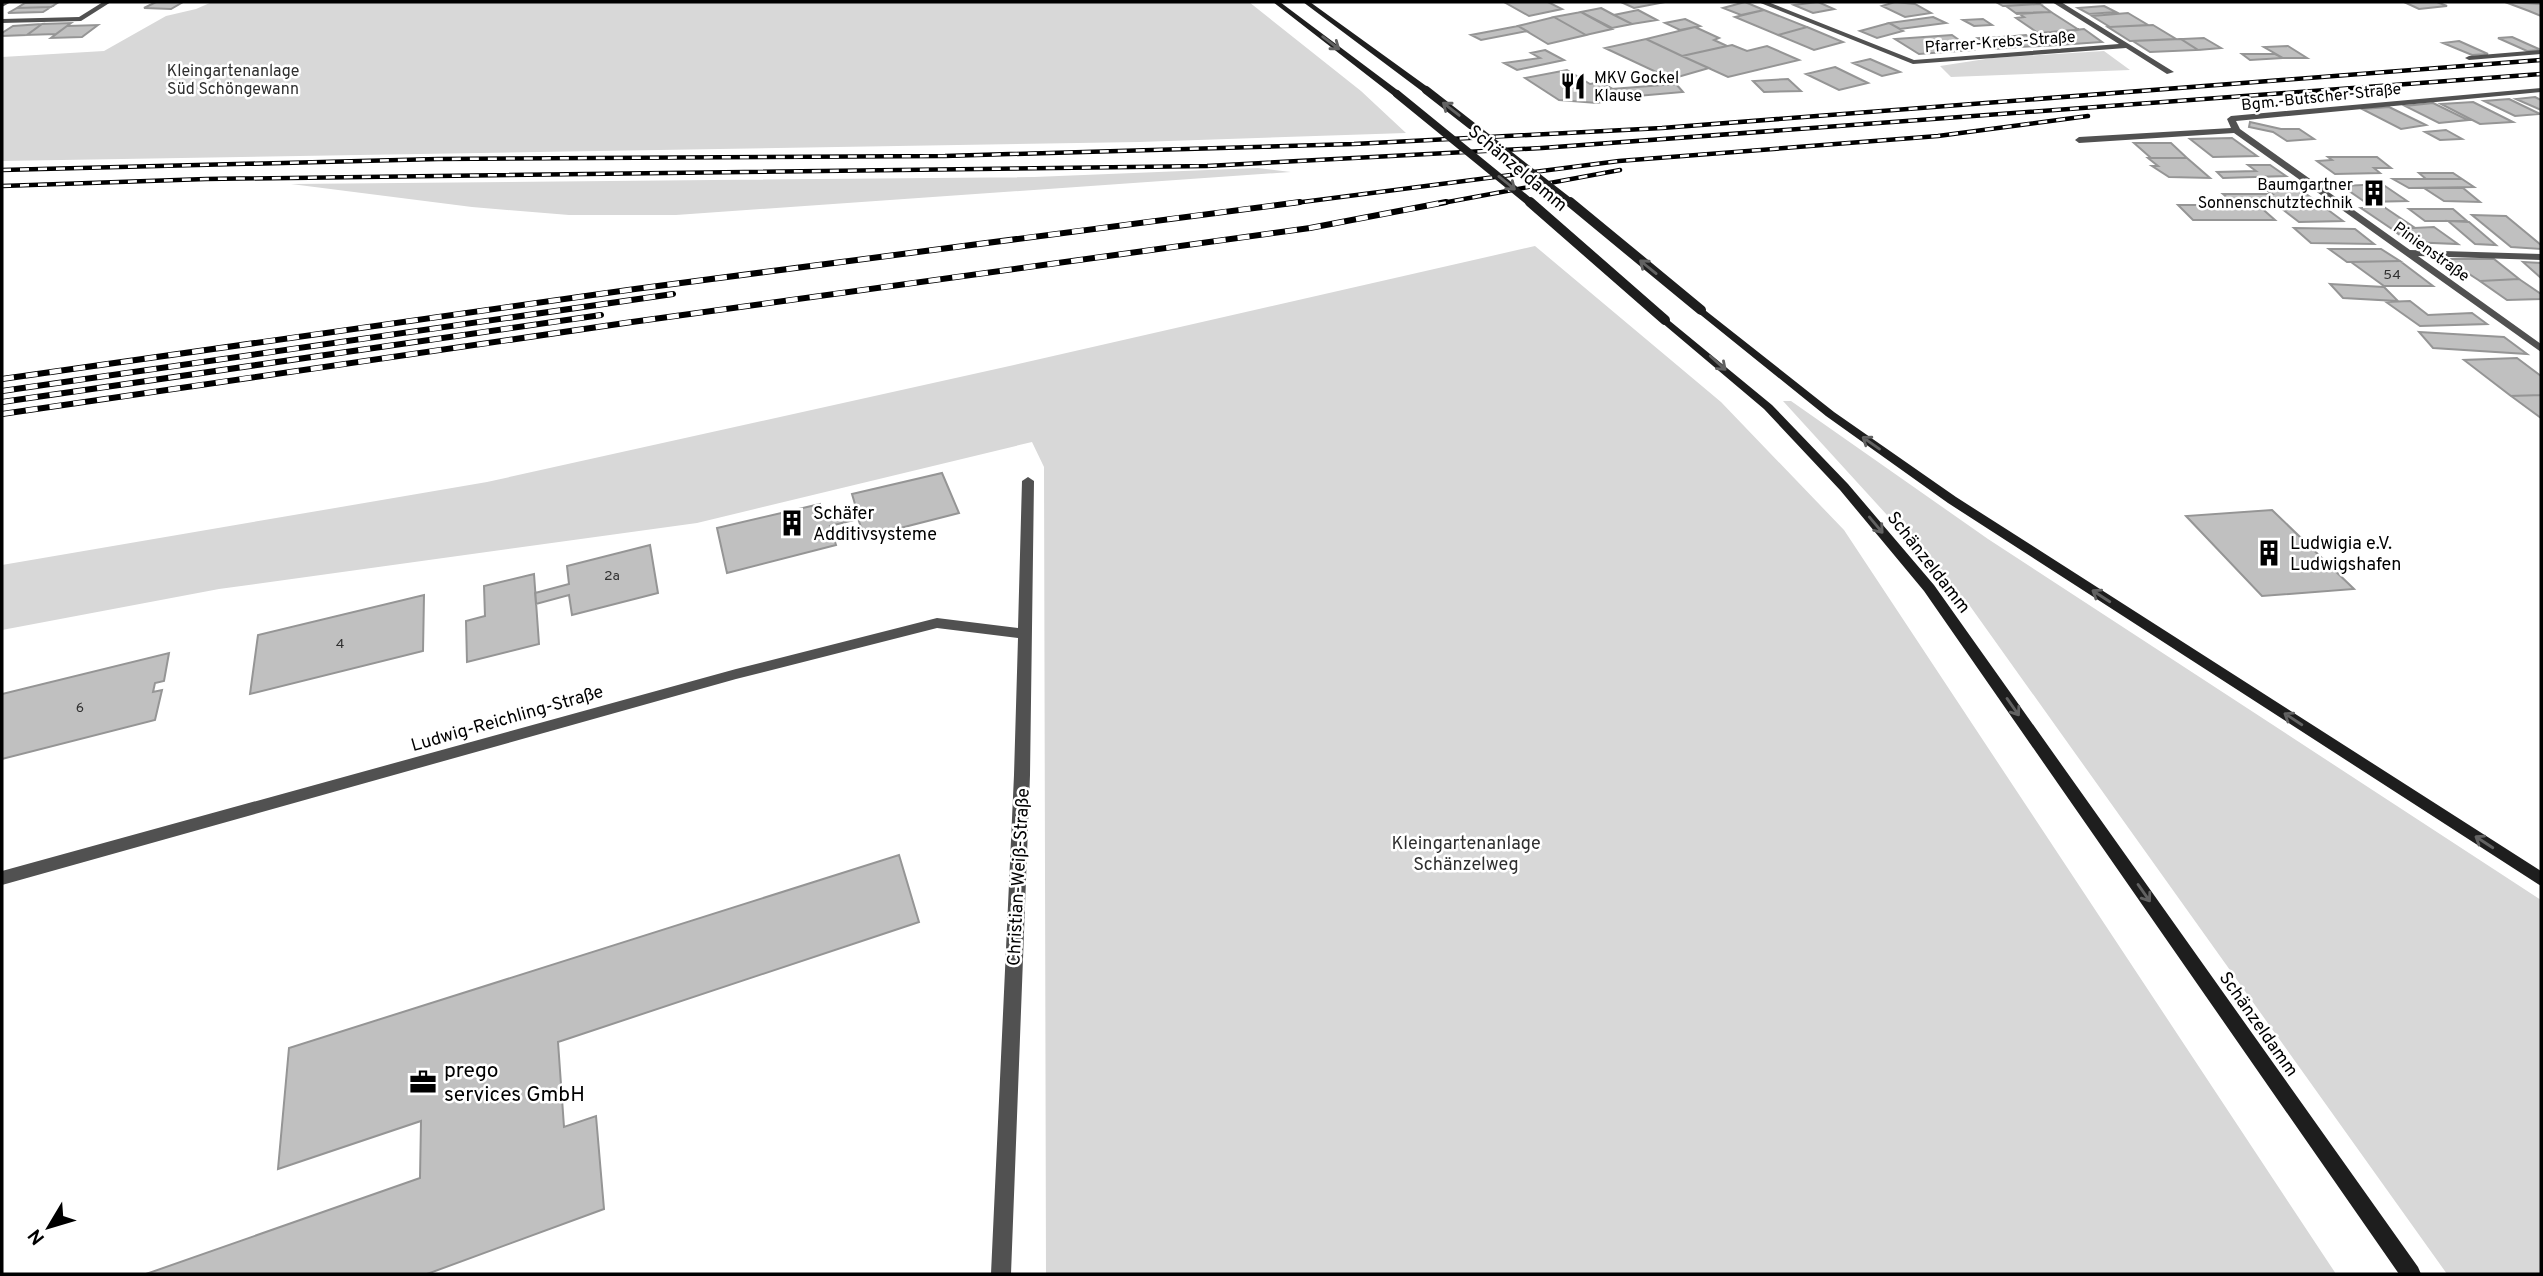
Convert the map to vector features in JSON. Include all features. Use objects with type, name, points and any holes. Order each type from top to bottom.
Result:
[{"type":"main road","name":"Schänzeldamm","points":[[1276,2],[1397,94],[1514,189],[1768,407],[1844,487],[1929,588],[2411,1274]]},
{"type":"main road","name":"Schänzeldamm","points":[[1306,2],[1546,183],[1829,414],[1952,500],[2541,879]]},
{"type":"street","points":[[2,5],[7,2]]},
{"type":"street","points":[[2,21],[81,19],[107,2]]},
{"type":"street","name":"Pfarrer-Krebs-Straße","points":[[1762,2],[1913,62],[2126,46]]},
{"type":"street","points":[[2056,2],[2170,72]]},
{"type":"street","points":[[2469,58],[2541,52]]},
{"type":"street","name":"Bgm.-Butscher-Straße","points":[[2080,140],[2236,131],[2231,119],[2541,90]]},
{"type":"street","name":"Pinienstraße","points":[[2236,131],[2541,349]]},
{"type":"street","points":[[2407,253],[2541,257]]},
{"type":"street","name":"Christian-Weiß-Straße","points":[[1000,1274],[1026,635],[1028,481]]},
{"type":"street","name":"Ludwig-Reichling-Straße","points":[[2,878],[736,674],[937,623],[1026,635]]},
{"type":"green space","name":"Kleingartenanlage Süd Schöngewann","points":[[212,2],[1249,2],[1361,91],[1406,133],[1139,142],[2,161],[2,57],[104,51],[166,16]]},
{"type":"green space","points":[[2104,51],[2130,70],[1951,77],[1940,66],[1992,58]]},
{"type":"green space","points":[[1258,168],[1291,172],[676,215],[569,215],[472,207],[291,184],[1034,177]]},
{"type":"green space","name":"Kleingartenanlage Schänzelweg","points":[[1535,246],[1721,402],[1844,530],[2336,1274],[1046,1274],[1044,467],[1032,442],[697,523],[219,589],[2,630],[2,565],[487,482]]},
{"type":"green space","points":[[1783,401],[1791,401],[1988,539],[2541,900],[2541,1274],[2447,1274],[1970,606]]},
{"type":"building","points":[[59,2],[51,7],[17,8],[25,3]]},
{"type":"building","points":[[156,2],[183,2],[171,9],[144,8]]},
{"type":"building","points":[[1504,2],[1548,2],[1562,9],[1529,16]]},
{"type":"building","points":[[1665,2],[1634,8],[1623,3]]},
{"type":"building","points":[[1745,2],[1764,10],[1741,15],[1723,8]]},
{"type":"building","points":[[1818,2],[1834,9],[1813,13],[1794,5]]},
{"type":"building","points":[[1895,2],[1915,4],[1931,13],[1905,17],[1882,6]]},
{"type":"building","points":[[1996,2],[2036,2],[2040,4],[2003,6]]},
{"type":"building","points":[[2404,2],[2437,2],[2447,6],[2419,9]]},
{"type":"building","points":[[2505,2],[2541,4],[2541,16],[2529,11]]},
{"type":"building","points":[[2040,4],[2051,12],[2017,14],[2006,6]]},
{"type":"building","points":[[2104,6],[2116,12],[2089,14],[2078,8]]},
{"type":"building","points":[[51,7],[43,12],[8,13],[17,8]]},
{"type":"building","points":[[1601,8],[1632,24],[1612,28],[1581,12]]},
{"type":"building","points":[[1638,10],[1657,20],[1632,24],[1614,15]]},
{"type":"building","points":[[1764,10],[1807,27],[1778,35],[1735,17]]},
{"type":"building","points":[[1581,12],[1612,29],[1586,35],[1554,17]]},
{"type":"building","points":[[2051,12],[2079,30],[2038,33],[2016,18],[2024,17],[2018,13]]},
{"type":"building","points":[[2128,13],[2148,25],[2110,27],[2092,16]]},
{"type":"building","points":[[1554,17],[1586,35],[1548,44],[1518,26]]},
{"type":"building","points":[[1933,17],[1946,23],[1900,29],[1889,23]]},
{"type":"building","points":[[1685,19],[1700,26],[1680,30],[1665,23]]},
{"type":"building","points":[[1983,19],[1992,25],[1974,26],[1963,20]]},
{"type":"building","points":[[71,23],[56,34],[27,35],[42,24]]},
{"type":"building","points":[[1889,23],[1903,31],[1877,38],[1860,31]]},
{"type":"building","points":[[42,24],[27,35],[2,36],[2,33],[13,26]]},
{"type":"building","points":[[98,25],[82,37],[51,38],[67,26]]},
{"type":"building","points":[[2153,25],[2176,39],[2130,41],[2108,27]]},
{"type":"building","points":[[1518,26],[1527,31],[1481,40],[1471,35]]},
{"type":"building","points":[[1695,27],[1719,38],[1714,40],[1727,46],[1682,56],[1646,39]]},
{"type":"building","points":[[1807,27],[1843,42],[1814,50],[1778,35]]},
{"type":"building","points":[[2084,29],[2102,42],[2073,44],[2051,32]]},
{"type":"building","points":[[1952,35],[1973,50],[1919,54],[1895,39]]},
{"type":"building","points":[[2026,35],[2042,46],[2018,47],[2002,37]]},
{"type":"building","points":[[2002,37],[2018,47],[1994,49],[1978,38]]},
{"type":"building","points":[[2063,37],[2073,44],[2043,46],[2031,38]]},
{"type":"building","points":[[2512,37],[2541,50],[2527,51],[2498,38]]},
{"type":"building","points":[[2204,38],[2221,48],[2198,50],[2181,39]]},
{"type":"building","points":[[1646,39],[1709,68],[1671,79],[1605,48]]},
{"type":"building","points":[[2181,39],[2198,50],[2150,52],[2133,41]]},
{"type":"building","points":[[2459,41],[2488,54],[2472,55],[2443,43]]},
{"type":"building","points":[[1732,45],[1747,51],[1767,46],[1799,60],[1728,77],[1682,56]]},
{"type":"building","points":[[2288,46],[2307,58],[2283,58],[2264,47]]},
{"type":"building","points":[[1545,50],[1564,60],[1517,70],[1504,63],[1540,58],[1531,53]]},
{"type":"building","points":[[2242,54],[2275,54],[2283,58],[2250,60]]},
{"type":"building","points":[[1870,59],[1900,72],[1882,76],[1853,63]]},
{"type":"building","points":[[1835,67],[1868,83],[1839,90],[1806,74]]},
{"type":"building","name":"MKV Gockel Klause","points":[[1567,70],[1590,84],[1601,82],[1626,97],[1597,103],[1559,100],[1525,78]]},
{"type":"building","points":[[1788,79],[1801,91],[1764,92],[1753,81]]},
{"type":"building","points":[[1676,84],[1683,92],[1626,97],[1611,89]]},
{"type":"building","points":[[2535,97],[2541,100],[2541,110],[2516,99]]},
{"type":"building","points":[[2509,99],[2540,114],[2515,116],[2484,101]]},
{"type":"building","points":[[2473,102],[2513,122],[2480,124],[2441,104]]},
{"type":"building","points":[[2433,103],[2468,120],[2439,123],[2405,106]]},
{"type":"building","points":[[2389,107],[2426,125],[2401,129],[2362,109]]},
{"type":"building","points":[[2250,122],[2281,129],[2299,129],[2314,139],[2287,141],[2273,132],[2249,127]]},
{"type":"building","points":[[2446,130],[2462,139],[2440,140],[2425,132]]},
{"type":"building","points":[[2232,138],[2257,156],[2213,157],[2190,139]]},
{"type":"building","points":[[2134,143],[2171,143],[2187,158],[2151,158]]},
{"type":"building","points":[[2328,157],[2377,157],[2391,168],[2374,168],[2380,173],[2335,174],[2317,161],[2332,160]]},
{"type":"building","points":[[2148,158],[2187,158],[2210,178],[2169,177],[2152,166],[2158,166]]},
{"type":"building","points":[[2248,165],[2270,165],[2286,176],[2223,178],[2217,172],[2256,171]]},
{"type":"building","points":[[2419,173],[2453,173],[2462,179],[2426,179]]},
{"type":"building","points":[[2393,179],[2462,179],[2474,187],[2409,188]]},
{"type":"building","name":"Baumgartner Sonnenschutztechnik","points":[[2382,184],[2407,201],[2365,202],[2342,186]]},
{"type":"building","points":[[2295,186],[2320,204],[2236,205],[2223,194],[2272,194],[2262,187]]},
{"type":"building","points":[[2424,188],[2463,188],[2480,202],[2444,201]]},
{"type":"building","points":[[2320,204],[2343,221],[2299,222],[2277,205]]},
{"type":"building","points":[[2178,205],[2258,205],[2275,220],[2193,220]]},
{"type":"building","points":[[2384,207],[2415,228],[2392,229],[2361,208]]},
{"type":"building","points":[[2409,209],[2453,209],[2467,221],[2425,221]]},
{"type":"building","points":[[2472,215],[2506,216],[2541,245],[2541,249],[2511,247]]},
{"type":"building","points":[[2448,221],[2469,222],[2496,245],[2475,244]]},
{"type":"building","points":[[2434,227],[2458,244],[2409,242],[2392,229]]},
{"type":"building","points":[[2294,228],[2355,229],[2374,244],[2311,243]]},
{"type":"building","points":[[2329,249],[2381,249],[2400,261],[2347,262]]},
{"type":"building","points":[[2446,259],[2494,259],[2519,279],[2480,281]]},
{"type":"building","points":[[2400,261],[2433,286],[2384,286],[2351,262]]},
{"type":"building","points":[[2523,262],[2541,263],[2541,278]]},
{"type":"building","points":[[2519,279],[2541,294],[2541,299],[2507,300],[2480,281]]},
{"type":"building","points":[[2330,284],[2384,287],[2398,301],[2343,298]]},
{"type":"building","points":[[2410,301],[2428,315],[2472,313],[2487,324],[2420,326],[2386,302]]},
{"type":"building","points":[[2419,332],[2504,337],[2527,354],[2433,348]]},
{"type":"building","points":[[2517,358],[2541,376],[2541,395],[2511,396],[2464,360]]},
{"type":"building","points":[[2541,395],[2541,418],[2511,396]]},
{"type":"building","name":"Schäfer Additivsysteme","points":[[942,473],[959,513],[865,537],[858,519],[830,526],[836,545],[727,573],[717,528],[820,504],[825,519],[857,511],[852,494]]},
{"type":"building","name":"Ludwigia e.V. Ludwigshafen","points":[[2272,510],[2354,589],[2262,596],[2186,516]]},
{"type":"building","points":[[650,545],[658,593],[572,615],[569,595],[536,604],[535,593],[569,584],[567,566]]},
{"type":"building","points":[[534,574],[539,644],[467,662],[466,621],[485,616],[484,586]]},
{"type":"building","points":[[424,595],[423,651],[250,694],[258,635]]},
{"type":"building","points":[[169,653],[164,681],[155,683],[153,692],[162,690],[155,720],[2,759],[2,694]]},
{"type":"building","name":"prego services GmbH","points":[[899,855],[919,922],[558,1042],[564,1127],[596,1116],[604,1209],[427,1274],[146,1274],[420,1178],[421,1121],[278,1169],[289,1048]]},
{"type":"railway","points":[[2,170],[438,159],[945,156],[1354,144],[1662,128],[2541,60]]},
{"type":"railway","points":[[2,186],[206,179],[1207,166],[1542,148],[2541,74]]},
{"type":"railway","points":[[1287,204],[1619,161],[1938,136],[2088,116]]},
{"type":"railway","points":[[1437,204],[1620,170]]},
{"type":"railway","points":[[2,379],[635,289],[1300,202]]},
{"type":"railway","points":[[2,414],[632,322],[1310,228],[1446,202]]},
{"type":"railway","points":[[2,391],[673,294]]},
{"type":"railway","points":[[2,402],[601,315]]},
{"type":"place","name":"MKV Gockel Klause","points":[[1573,86]]},
{"type":"place","name":"Baumgartner Sonnenschutztechnik","points":[[2374,193]]},
{"type":"place","name":"Schäfer Additivsysteme","points":[[792,523]]},
{"type":"place","name":"Ludwigia e.V. Ludwigshafen","points":[[2269,553]]},
{"type":"place","name":"prego services GmbH","points":[[423,1082]]}]
